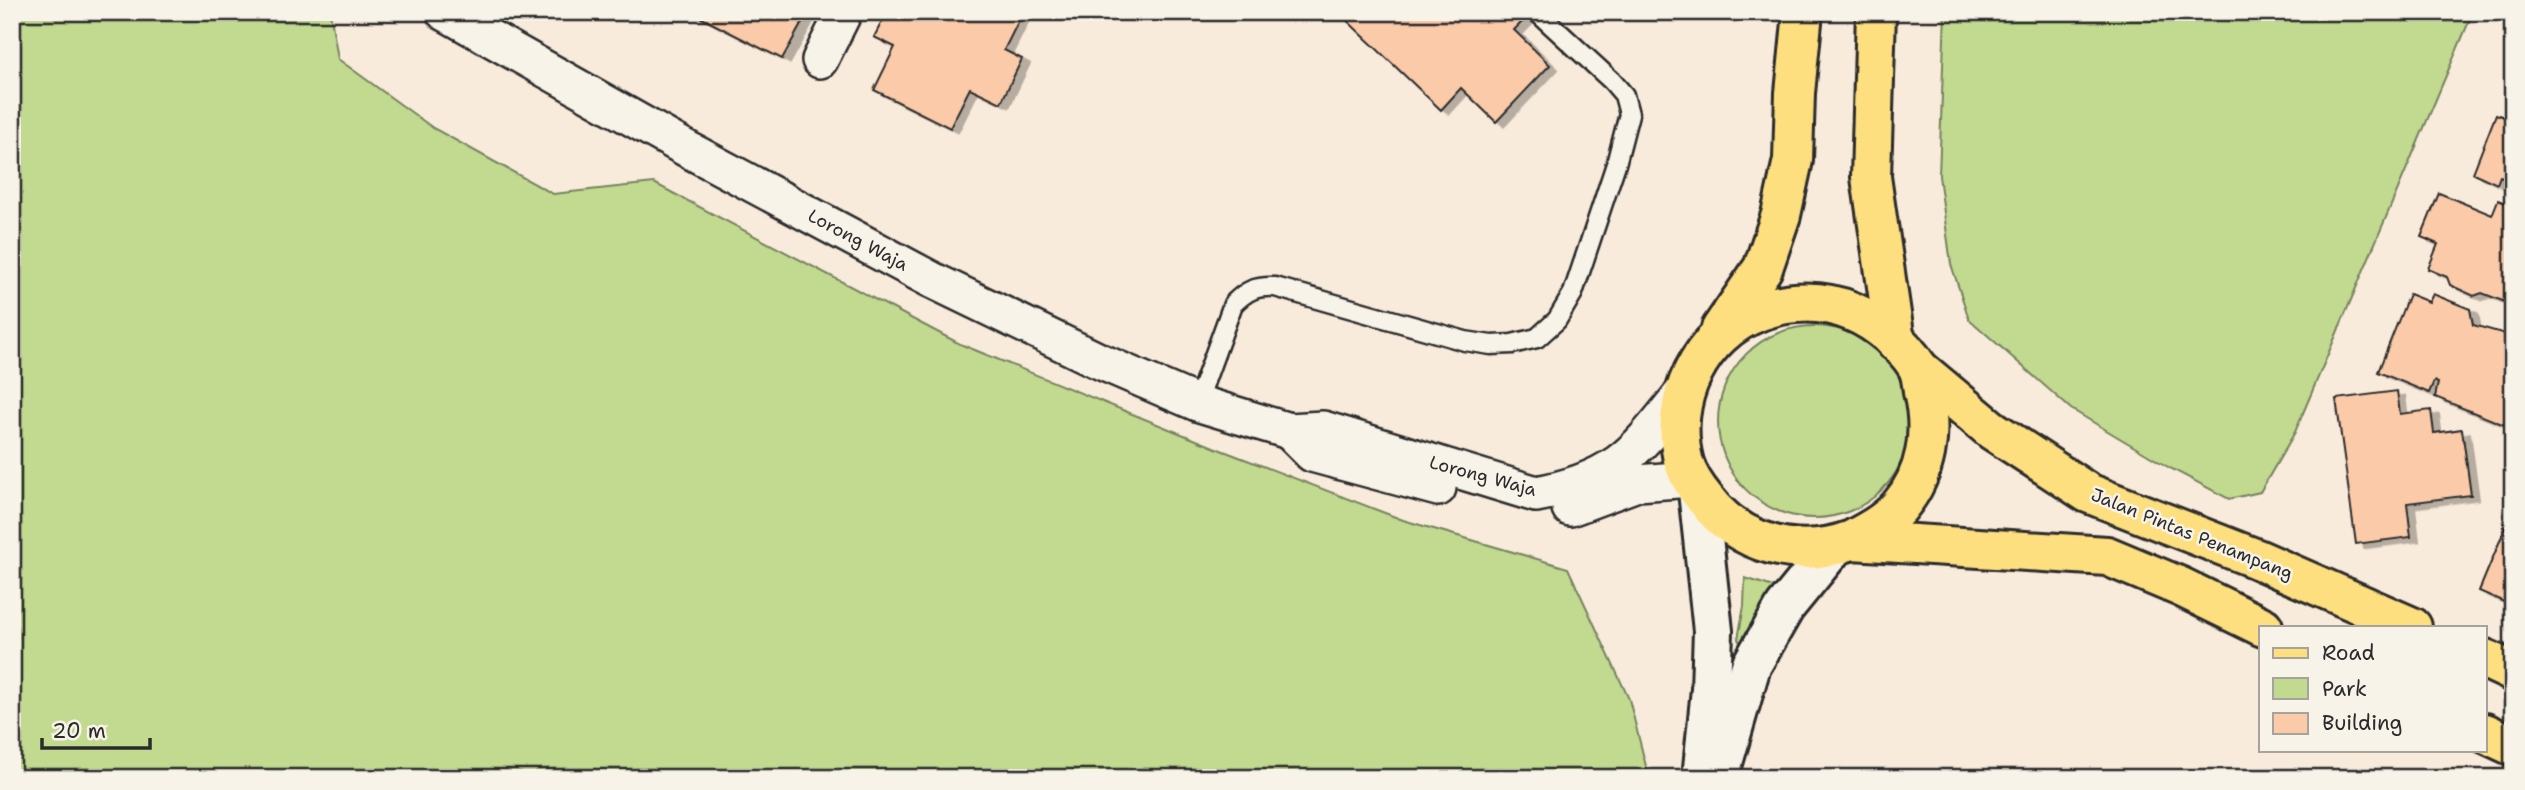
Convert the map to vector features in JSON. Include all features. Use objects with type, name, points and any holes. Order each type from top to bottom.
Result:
[{"type":"main road","points":[[1803,12],[1795,93],[1793,160],[1782,215],[1763,268],[1695,366],[1685,390],[1680,416],[1684,462],[1695,485],[1714,511],[1734,528],[1757,540],[1782,548],[1808,550],[1843,543],[2107,555],[2261,626]]},
{"type":"main road","points":[[1843,543],[1880,525],[1899,507],[1914,485],[1924,461],[1928,436],[1928,410],[1906,354],[1871,177],[1876,12]]},
{"type":"main road","points":[[1709,345],[1751,314],[1775,305],[1801,302],[1827,304],[1852,312],[1875,324],[1906,354]]},
{"type":"main road","name":"Jalan Pintas Penampang","points":[[1906,354],[1992,430],[2088,493],[2257,559],[2410,626]]},
{"type":"main road","points":[[2486,659],[2513,672]]},
{"type":"main road","points":[[2486,733],[2513,746]]},
{"type":"street","name":"Lorong Waja","points":[[444,12],[689,150],[932,280],[1097,360],[1197,403],[1289,431],[1323,429],[1536,494],[1568,488],[1617,464],[1645,437],[1685,390]]},
{"type":"street","points":[[820,60],[844,12]]},
{"type":"street","name":"Lorong Waja","points":[[1289,431],[1312,454],[1543,517],[1637,483],[1695,485]]},
{"type":"street","points":[[1695,485],[1713,631],[1711,689],[1702,778]]},
{"type":"street","points":[[1719,778],[1751,666],[1785,607],[1843,543]]},
{"type":"lane","points":[[1197,403],[1233,304],[1244,293],[1259,286],[1275,287],[1465,341],[1491,345],[1512,344],[1537,338],[1557,320],[1573,293],[1620,151],[1629,114],[1624,95],[1612,81],[1537,12]]},
{"type":"green space","points":[[12,12],[330,12],[338,59],[433,128],[553,194],[654,183],[960,344],[1221,450],[1403,520],[1568,568],[1629,699],[1649,778],[12,778]]},
{"type":"green space","points":[[1945,12],[2473,12],[2295,432],[2260,492],[2229,499],[2168,467],[2071,409],[1969,319],[1951,264],[1939,176]]},
{"type":"green space","points":[[1814,326],[1851,334],[1882,354],[1902,385],[1910,422],[1902,459],[1882,490],[1851,510],[1814,518],[1777,510],[1746,490],[1726,459],[1718,422],[1726,385],[1746,354],[1777,334]]},
{"type":"green space","points":[[1745,578],[1786,591],[1742,646],[1738,639],[1744,606]]},
{"type":"building","points":[[690,12],[808,12],[782,59]]},
{"type":"building","points":[[887,12],[907,15],[908,12],[1023,12],[1004,50],[1022,59],[1001,103],[970,88],[950,128],[874,90],[895,47],[874,37]]},
{"type":"building","points":[[1338,12],[1526,12],[1529,15],[1514,30],[1550,65],[1496,122],[1461,88],[1441,110]]},
{"type":"building","points":[[2509,103],[2513,105],[2513,182],[2500,176],[2497,184],[2473,173],[2496,114],[2504,117]]},
{"type":"building","points":[[2439,193],[2492,215],[2498,200],[2513,206],[2513,305],[2482,293],[2474,296],[2450,285],[2447,277],[2428,269],[2438,244],[2421,237]]},
{"type":"building","points":[[2409,294],[2429,302],[2433,294],[2470,309],[2473,325],[2513,336],[2513,411],[2507,426],[2435,397],[2438,383],[2434,381],[2429,393],[2378,372]]},
{"type":"building","points":[[2397,391],[2400,414],[2431,410],[2434,433],[2462,429],[2471,495],[2407,503],[2411,537],[2356,544],[2336,399]]},
{"type":"building","points":[[2506,526],[2513,529],[2513,606],[2479,591]]}]
